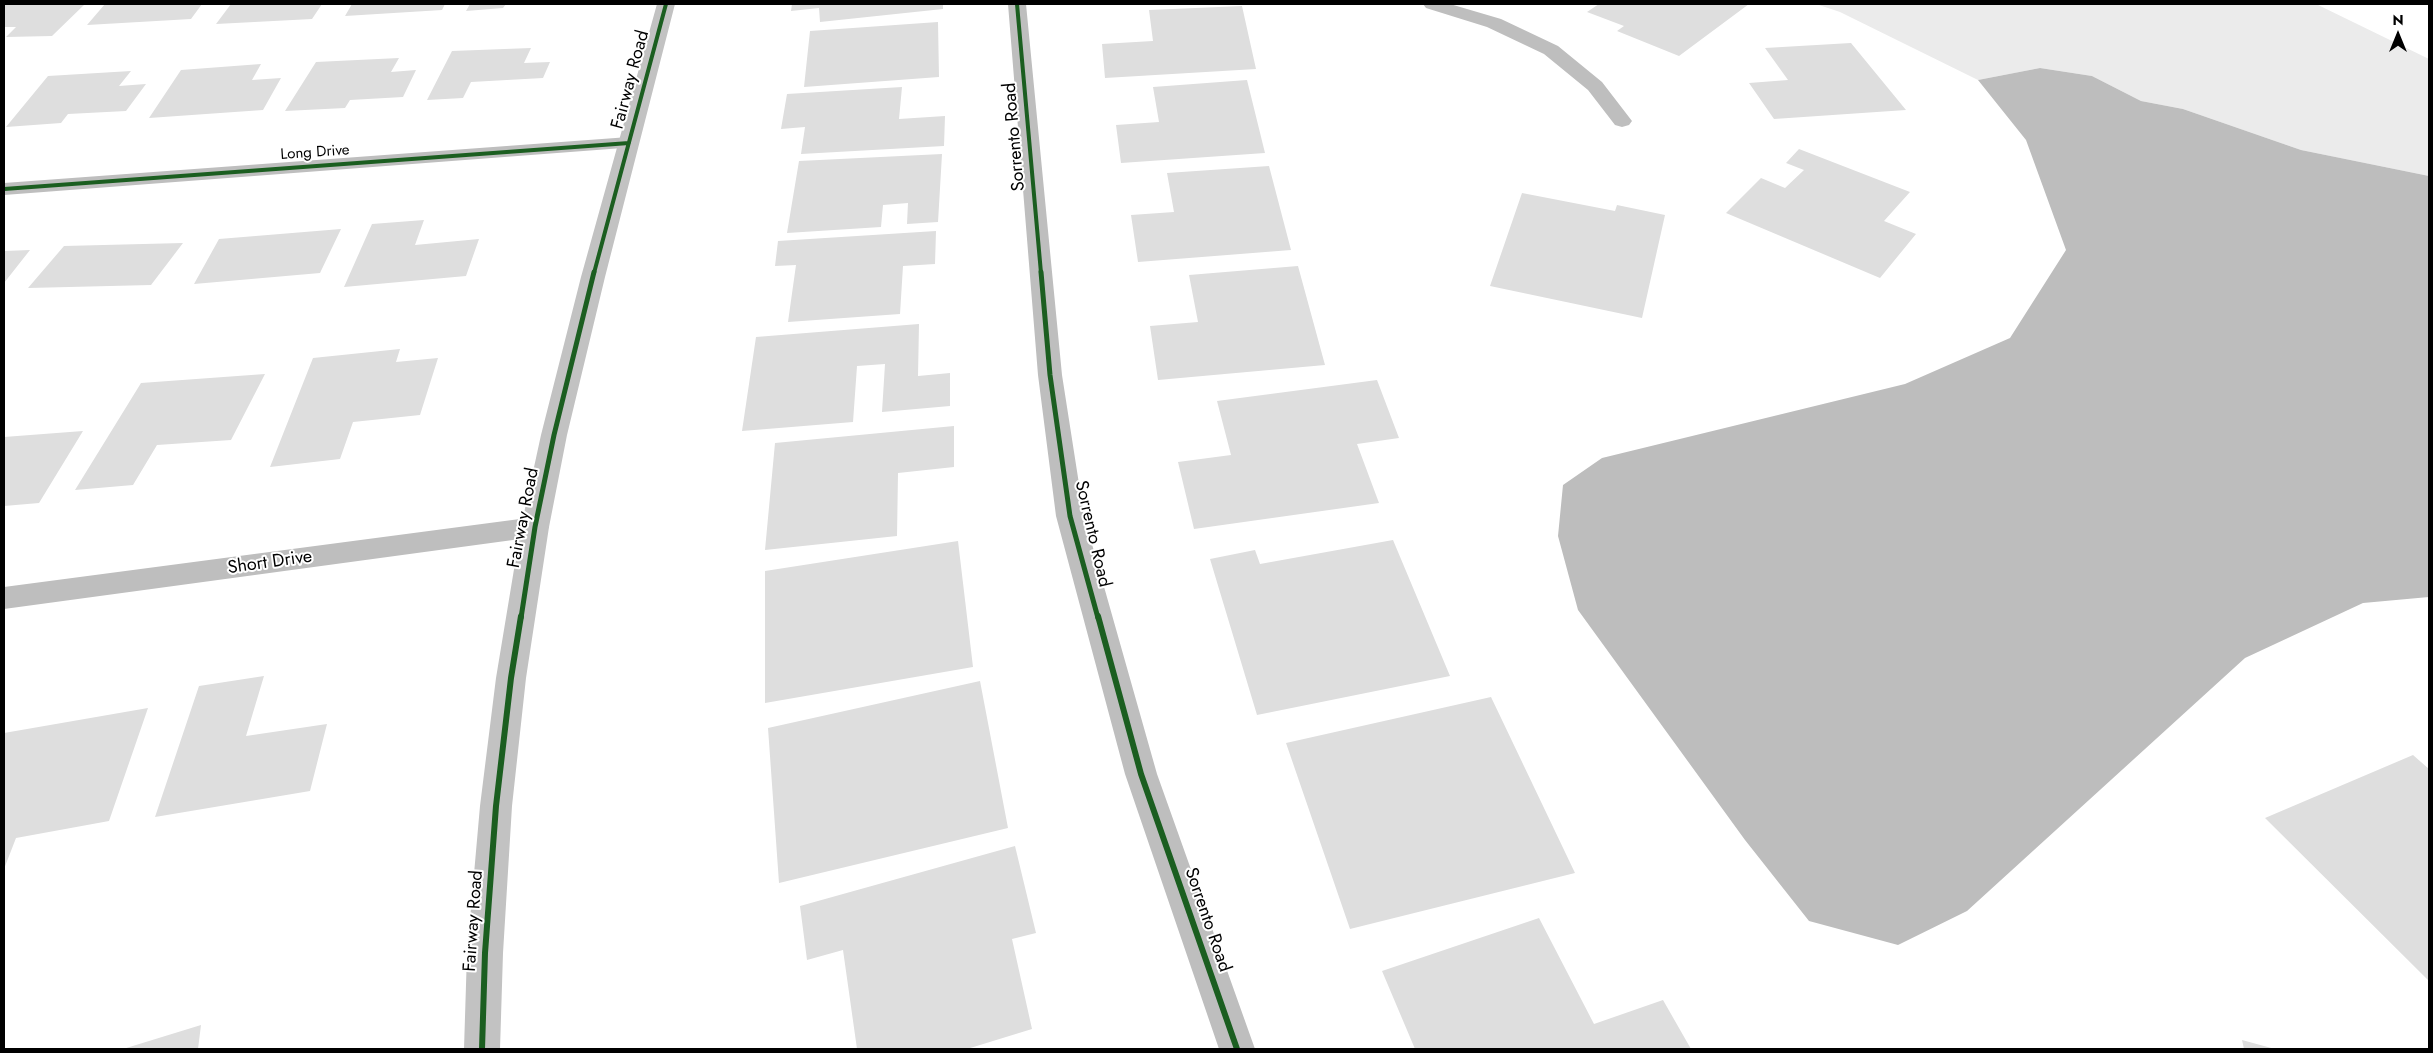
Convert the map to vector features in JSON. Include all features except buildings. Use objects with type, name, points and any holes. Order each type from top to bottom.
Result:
[{"type":"street","name":"Fairway Road","points":[[482,1049],[485,953],[496,806],[511,678],[535,527],[554,435],[666,4]]},
{"type":"street","name":"Sorrento Road","points":[[1018,4],[1050,375],[1070,516],[1141,774],[1237,1049]]},
{"type":"street","points":[[1432,4],[1494,23],[1551,50],[1595,86],[1622,122]]},
{"type":"street","name":"Long Drive","points":[[4,189],[629,142]]},
{"type":"street","name":"Short Drive","points":[[4,598],[535,527]]},
{"type":"shaded area","points":[[1816,4],[2316,4],[2429,59],[2429,176],[2301,150],[2183,109],[2141,101],[2092,76],[2040,68],[1978,80],[1840,12]]},
{"type":"shaded area","points":[[2040,68],[2092,76],[2141,101],[2183,109],[2301,150],[2429,176],[2429,597],[2363,603],[2245,658],[1967,911],[1898,945],[1809,921],[1745,840],[1578,610],[1558,536],[1563,485],[1602,458],[1905,384],[2010,338],[2066,250],[2026,140],[1978,80]]},
{"type":"cycle path","points":[[482,1049],[485,953],[496,806],[511,678],[535,527],[554,435],[593,277],[666,4]]},
{"type":"cycle path","points":[[1017,4],[1050,375],[1070,516],[1141,774],[1237,1049]]},
{"type":"cycle path","points":[[4,189],[629,143]]}]
